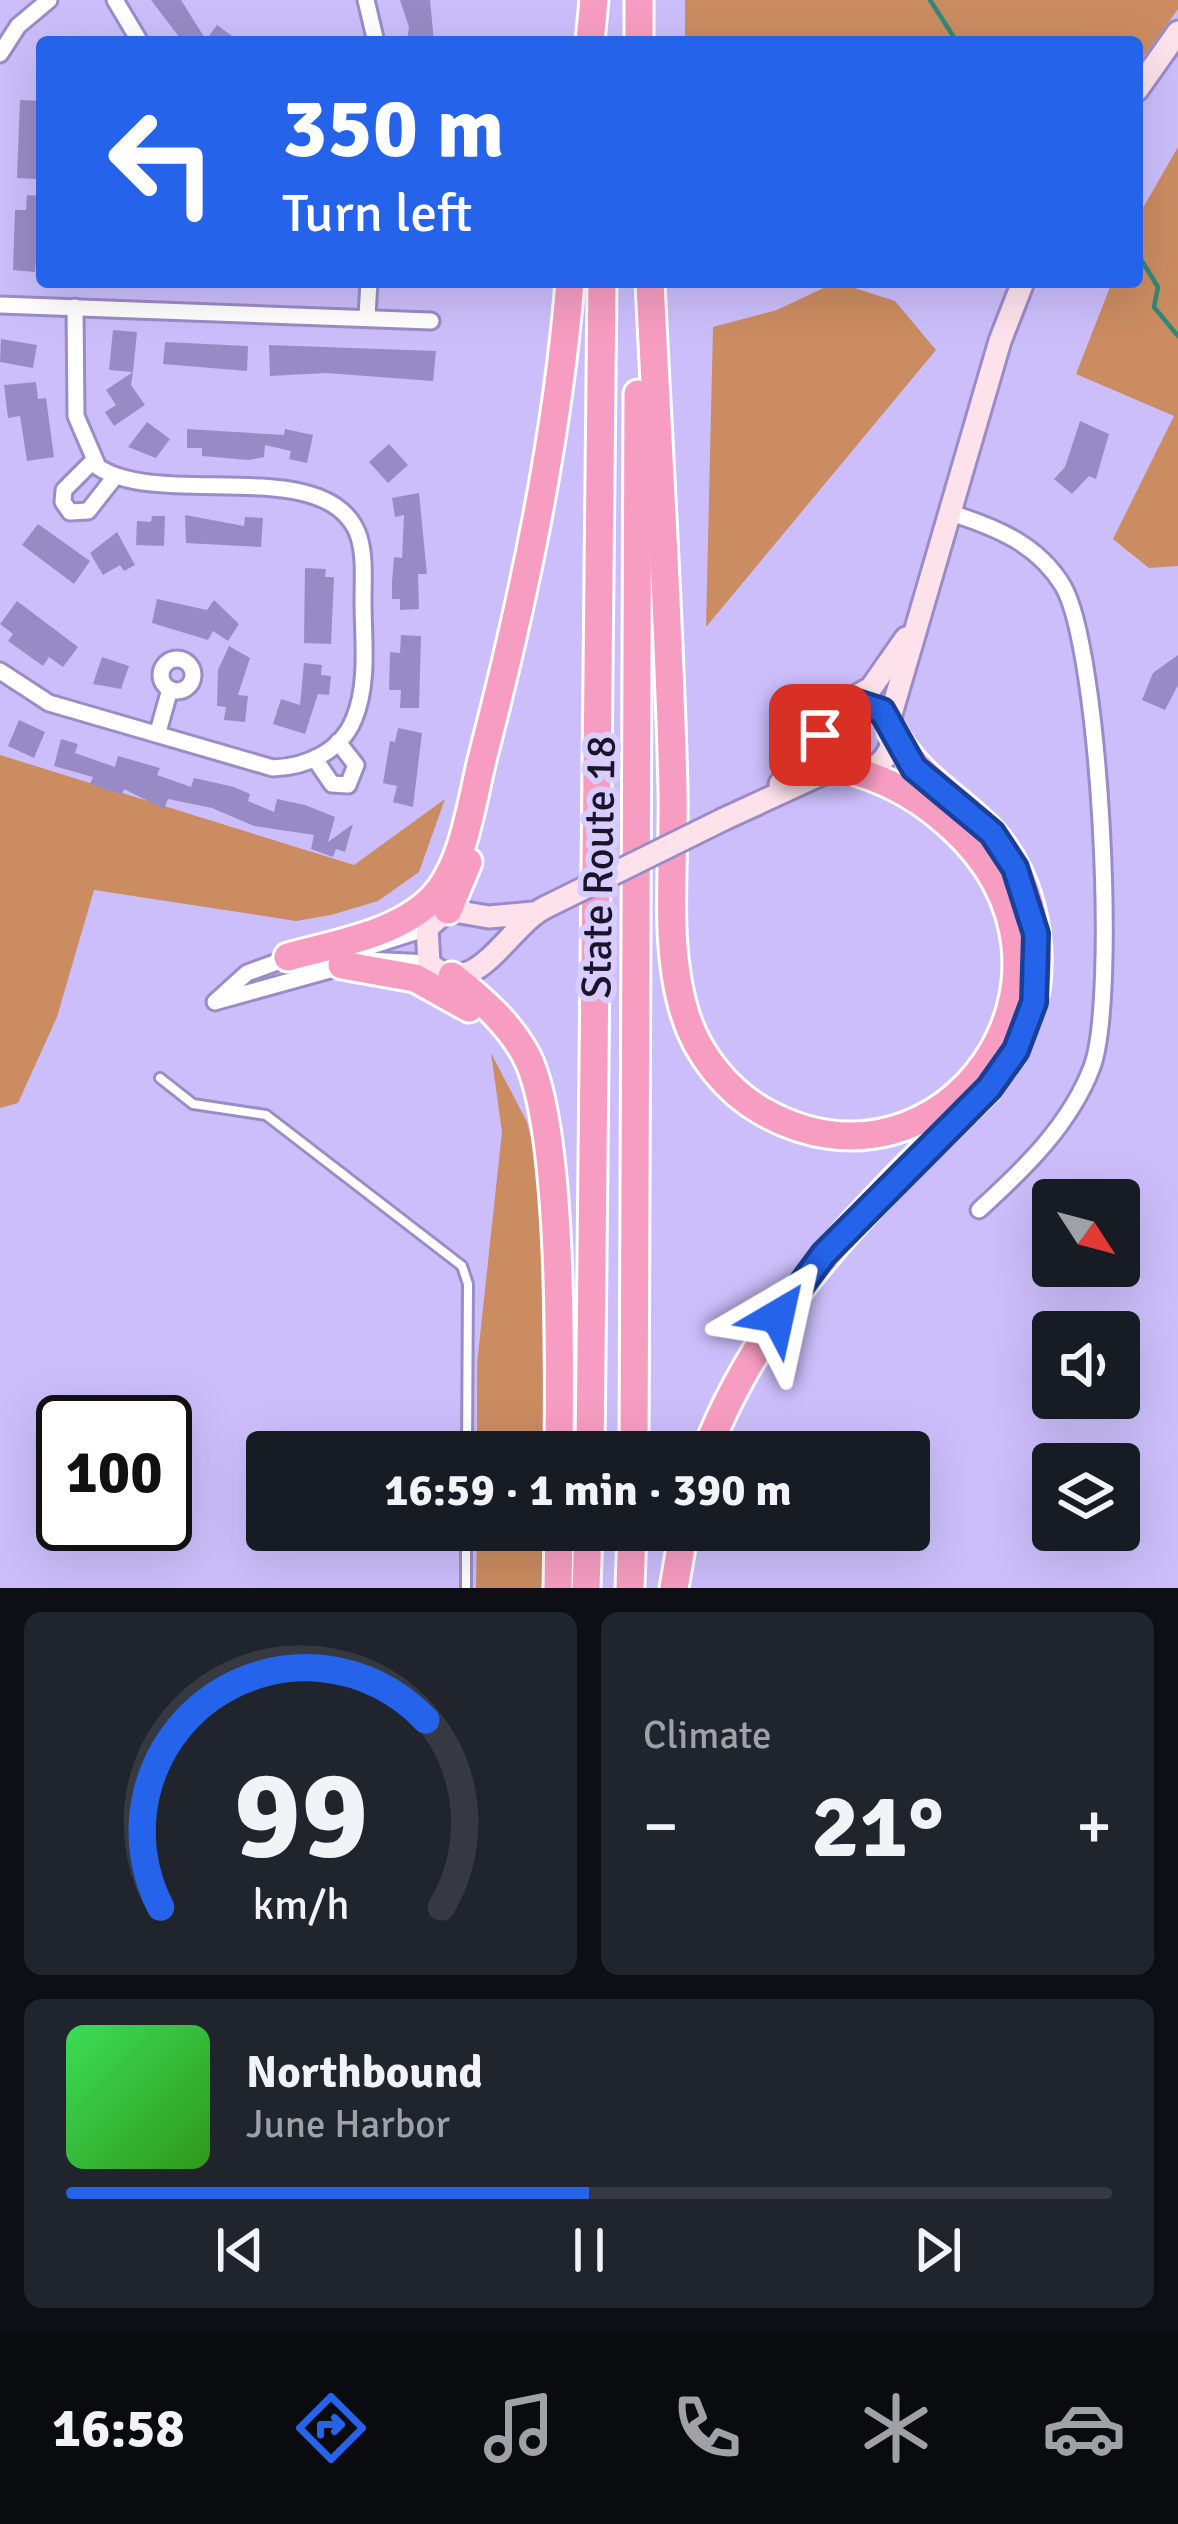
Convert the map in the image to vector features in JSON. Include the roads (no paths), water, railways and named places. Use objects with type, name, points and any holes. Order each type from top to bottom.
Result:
[{"type":"highway","points":[[591,36],[594,0]]},
{"type":"highway","points":[[604,36],[606,0]]},
{"type":"highway","points":[[639,0],[639,36]]},
{"type":"highway","points":[[288,957],[394,924],[432,899],[452,870],[496,705],[550,453],[569,288]]},
{"type":"highway","name":"State Route 18","points":[[590,1431],[602,288]]},
{"type":"highway","name":"State Route 18","points":[[634,1431],[638,288]]},
{"type":"highway","points":[[650,288],[681,998],[709,1062],[741,1097],[797,1126],[845,1135],[886,1130],[924,1117],[970,1082],[1001,1040],[1020,973],[1004,895],[974,850],[910,793],[848,769]]},
{"type":"highway","points":[[437,919],[464,881],[485,797],[496,705]]},
{"type":"highway","points":[[714,1431],[722,1410],[798,1286],[989,1088],[1016,1050],[1034,1002],[1036,934],[1015,868],[992,833],[914,768],[890,726]]},
{"type":"highway","points":[[342,965],[415,978],[468,1008],[511,1058],[543,1128]]},
{"type":"highway","points":[[440,970],[499,1018],[527,1057],[543,1128],[556,1277],[559,1431]]},
{"type":"highway","points":[[558,1588],[559,1551]]},
{"type":"highway","points":[[586,1588],[587,1551]]},
{"type":"highway","points":[[630,1588],[631,1551]]},
{"type":"highway","points":[[674,1588],[680,1551]]},
{"type":"main road","points":[[1143,82],[1178,32]]},
{"type":"main road","points":[[539,910],[478,970],[440,970],[437,919],[539,910],[767,797],[887,754],[914,628],[1020,288]]},
{"type":"main road","points":[[767,797],[820,735],[828,713],[872,688],[914,628]]},
{"type":"main road","points":[[848,700],[872,704],[890,726]]},
{"type":"main road","points":[[820,735],[824,753],[848,769]]},
{"type":"street","points":[[0,54],[18,26],[50,0]]},
{"type":"street","points":[[115,0],[136,36]]},
{"type":"street","points":[[366,0],[376,36]]},
{"type":"street","points":[[368,316],[369,288]]},
{"type":"street","points":[[0,305],[431,321]]},
{"type":"street","points":[[0,671],[49,703],[274,768],[326,751],[350,730],[362,694],[364,566],[359,536],[334,504],[296,490],[114,478],[96,464],[76,416],[75,307]]},
{"type":"street","points":[[96,464],[64,490],[62,502],[70,512],[88,511],[114,478]]},
{"type":"street","points":[[950,513],[995,527],[1028,548],[1063,587],[1077,624],[1089,691],[1107,976],[1100,1042],[1073,1104],[1043,1147],[980,1210]]},
{"type":"street","points":[[158,732],[170,689]]},
{"type":"street","points":[[437,919],[377,946],[288,957],[248,973],[215,1002],[342,965],[390,958],[440,970]]},
{"type":"lane","points":[[160,1078],[193,1104],[266,1115],[457,1261],[468,1284],[467,1431]]},
{"type":"lane","points":[[466,1551],[466,1588]]},
{"type":"waterway","points":[[930,0],[953,36]]},
{"type":"waterway","points":[[1143,263],[1158,287],[1154,307],[1178,336]]}]
